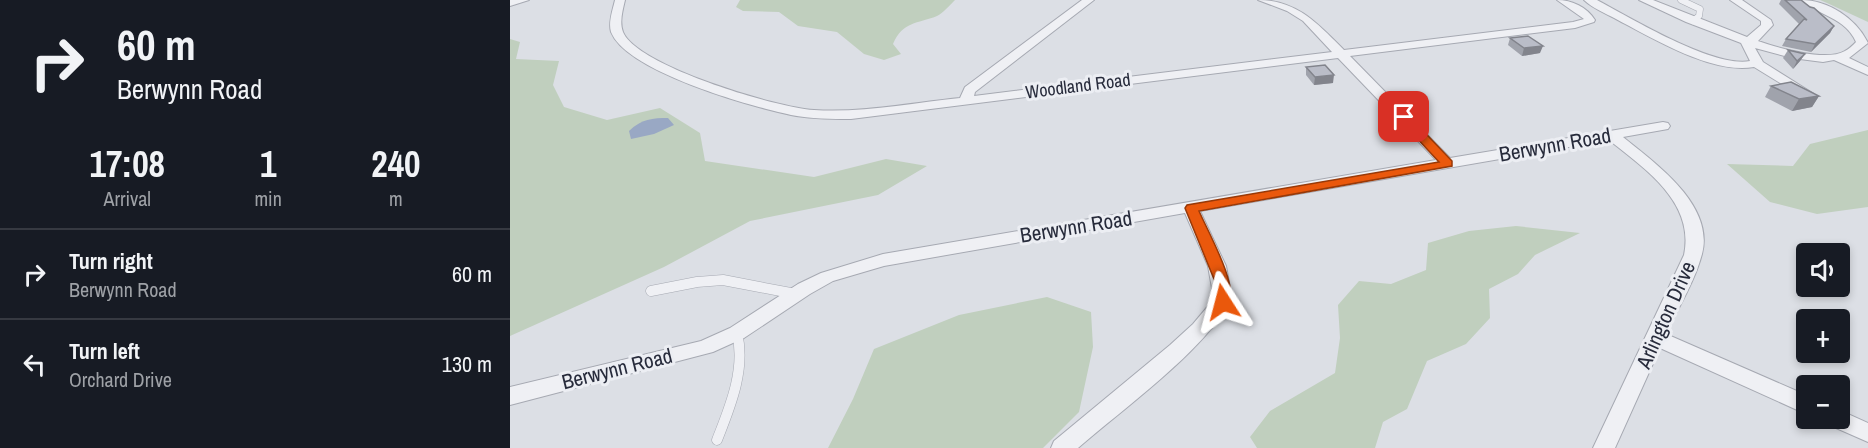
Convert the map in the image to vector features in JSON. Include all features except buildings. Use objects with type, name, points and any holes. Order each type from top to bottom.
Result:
[{"type":"street","points":[[510,3],[524,0]]},
{"type":"street","name":"Woodland Road","points":[[620,0],[616,17],[617,31],[623,43],[633,52],[664,70],[792,111],[851,115],[1575,25],[1590,20],[1587,15],[1562,0]]},
{"type":"street","points":[[964,102],[970,90],[1089,0]]},
{"type":"street","points":[[1263,0],[1291,9],[1307,19],[1448,164]]},
{"type":"street","points":[[1589,0],[1712,60],[1740,66],[1756,64],[1816,99]]},
{"type":"street","points":[[1644,0],[1747,42],[1799,56],[1836,57],[1858,50],[1862,43],[1858,30],[1842,18],[1806,0]]},
{"type":"street","points":[[1735,0],[1766,20],[1767,25],[1760,34],[1747,42]]},
{"type":"street","points":[[1747,42],[1756,64]]},
{"type":"street","points":[[1836,57],[1868,71]]},
{"type":"street","name":"Berwynn Road","points":[[510,396],[706,346],[737,333],[827,277],[883,260],[1663,126]]},
{"type":"street","name":"Arlington Drive","points":[[1604,448],[1693,255],[1695,235],[1690,217],[1675,193],[1657,172],[1613,136]]},
{"type":"street","points":[[1062,448],[1194,335],[1223,302],[1223,284],[1191,208]]},
{"type":"street","points":[[1656,338],[1796,401]]},
{"type":"street","points":[[1850,425],[1868,433]]},
{"type":"lane","points":[[1681,0],[1700,9],[1699,16],[1693,21]]},
{"type":"lane","points":[[651,291],[723,280],[797,294]]},
{"type":"lane","points":[[717,440],[732,402],[741,343],[737,333]]},
{"type":"green space","points":[[740,0],[955,0],[937,16],[911,24],[901,31],[893,44],[901,54],[884,60],[864,54],[837,32],[798,26],[779,12],[743,11],[736,7]]},
{"type":"green space","points":[[1820,0],[1868,0],[1868,22],[1827,3]]},
{"type":"green space","points":[[510,39],[520,42],[516,59],[559,61],[553,85],[564,107],[607,120],[660,108],[700,133],[705,161],[814,177],[886,159],[927,166],[878,195],[750,221],[664,267],[510,336]]},
{"type":"green space","points":[[1868,130],[1868,207],[1817,214],[1770,202],[1727,164],[1793,166],[1810,144]]},
{"type":"green space","points":[[1516,226],[1580,233],[1535,255],[1518,274],[1489,289],[1490,318],[1466,344],[1427,361],[1407,409],[1383,422],[1375,448],[1257,448],[1250,437],[1270,411],[1335,373],[1340,338],[1338,305],[1359,281],[1391,284],[1426,270],[1428,243],[1469,231]]},
{"type":"green space","points":[[1047,297],[1091,312],[1093,347],[1079,412],[1043,448],[828,448],[853,399],[874,349],[959,315]]},
{"type":"water","points":[[668,118],[674,125],[654,134],[631,139],[629,131],[638,124],[652,119]]},
{"type":"route","points":[[1223,302],[1223,284],[1191,208],[1448,164],[1404,117]]}]
